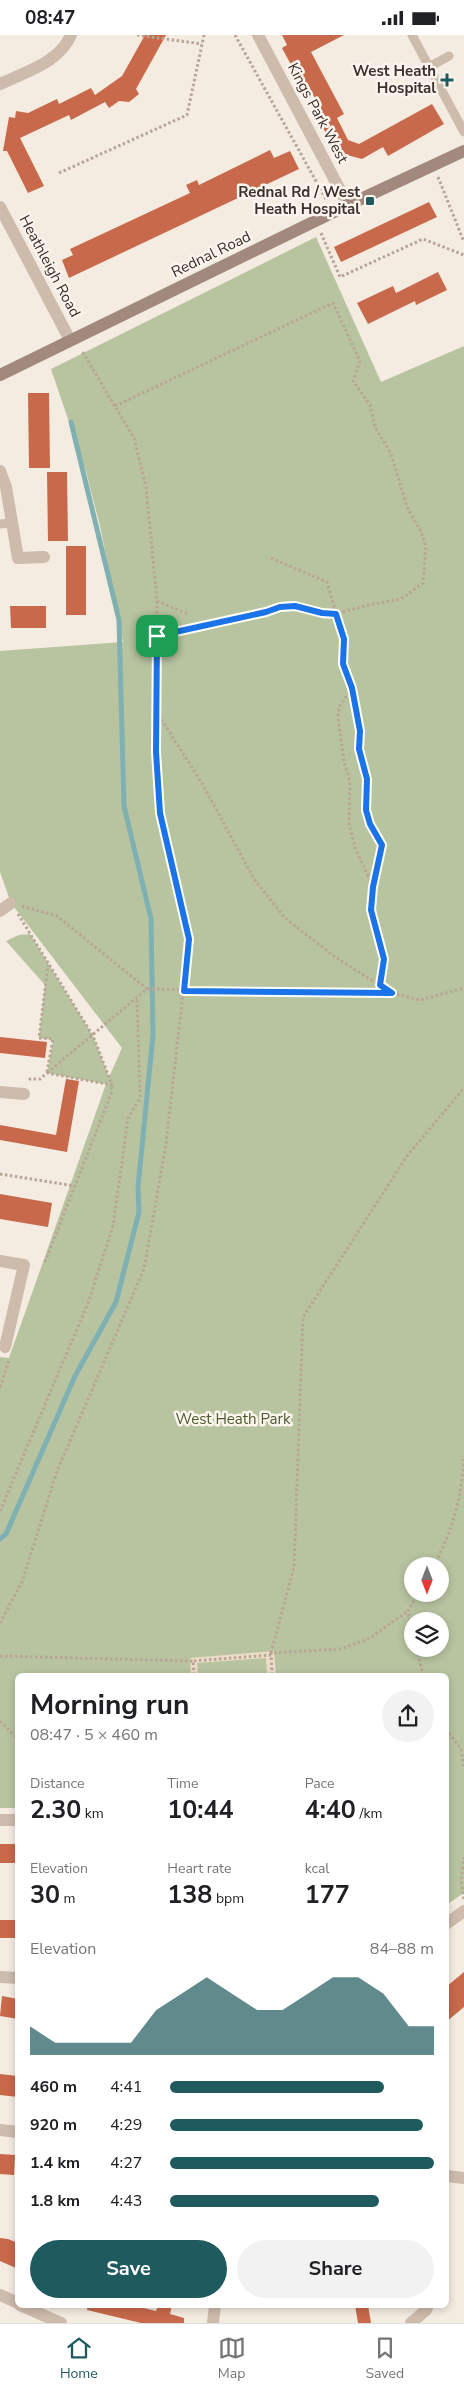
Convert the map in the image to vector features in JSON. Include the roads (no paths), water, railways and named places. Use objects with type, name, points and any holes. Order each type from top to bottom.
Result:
[{"type":"street","points":[[0,84],[55,57],[63,50],[71,35]]},
{"type":"street","name":"Kings Park West","points":[[260,36],[348,205]]},
{"type":"street","name":"Rednal Road","points":[[0,375],[333,212],[464,151]]},
{"type":"street","name":"Heathleigh Road","points":[[0,207],[70,341]]},
{"type":"street","points":[[0,471],[6,487],[6,523],[18,558],[44,557]]},
{"type":"street","points":[[0,911],[11,903]]},
{"type":"street","points":[[0,1092],[24,1094]]},
{"type":"street","points":[[0,1261],[24,1265],[5,1347]]},
{"type":"street","points":[[0,1820],[15,1820]]},
{"type":"street","points":[[449,1922],[464,1911]]},
{"type":"street","points":[[0,1977],[15,1978]]},
{"type":"street","points":[[0,2129],[15,2132]]},
{"type":"street","points":[[449,2176],[464,2179]]},
{"type":"street","points":[[0,2295],[15,2302]]},
{"type":"street","points":[[28,2308],[61,2323]]},
{"type":"street","points":[[213,2323],[215,2308]]},
{"type":"street","points":[[411,2323],[427,2308]]},
{"type":"lane","points":[[412,35],[464,132]]},
{"type":"lane","points":[[429,67],[449,55]]},
{"type":"waterway","points":[[0,1539],[6,1534],[75,1376],[116,1302],[139,1212],[138,1187],[153,1035],[151,919],[124,806],[119,620],[71,422]]},
{"type":"place","name":"West Heath Hospital","points":[[447,80]]},
{"type":"place","name":"Rednal Rd / West Heath Hospital","points":[[370,201]]},
{"type":"park label","name":"West Heath Park","points":[[233,1419]]}]
